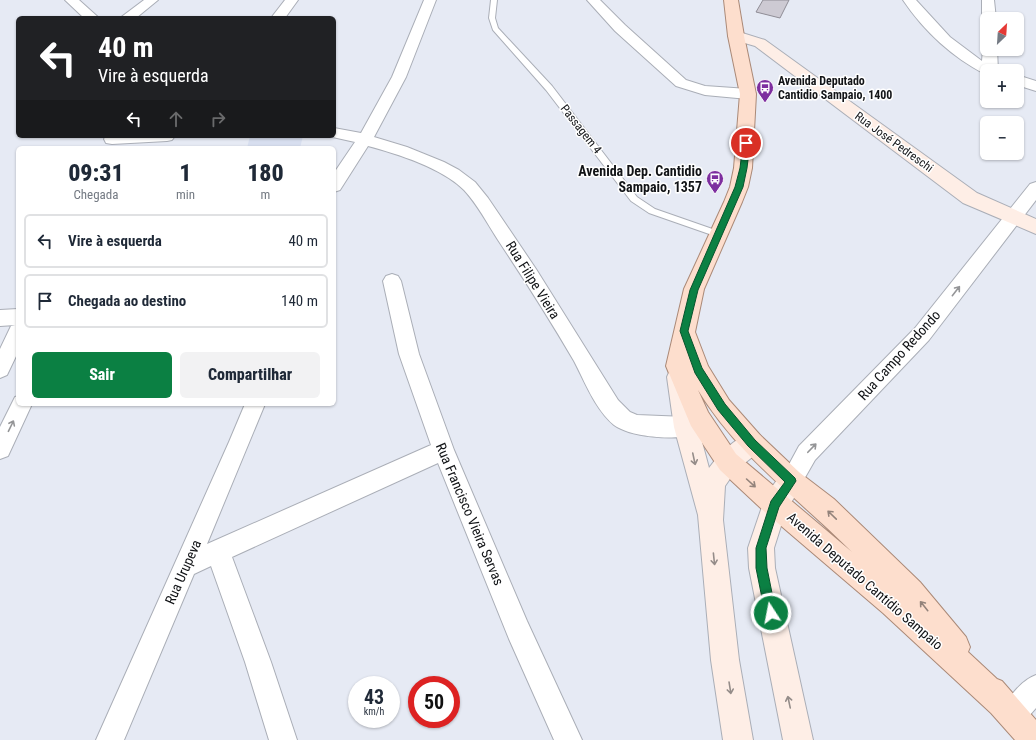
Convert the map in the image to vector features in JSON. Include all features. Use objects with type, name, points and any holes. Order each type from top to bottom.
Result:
[{"type":"main road","points":[[731,0],[736,36],[748,94],[743,168],[739,187],[694,290],[677,366],[686,426],[710,520],[725,660],[738,740]]},
{"type":"main road","name":"Rua José Pedreschi","points":[[736,36],[760,43],[970,198],[1036,227]]},
{"type":"main road","name":"Avenida Deputado Cantídio Sampaio","points":[[684,331],[698,370],[722,407],[752,443],[791,481],[825,508],[912,591],[1007,709],[1034,740]]},
{"type":"main road","name":"Avenida Deputado Cantídio Sampaio","points":[[677,366],[699,419],[728,462],[775,504],[893,603],[1007,709]]},
{"type":"main road","points":[[710,520],[712,486],[728,462],[752,443]]},
{"type":"main road","points":[[791,481],[775,504],[761,548],[762,568],[798,740]]},
{"type":"street","points":[[130,16],[152,0]]},
{"type":"street","points":[[280,16],[292,0]]},
{"type":"street","points":[[336,183],[364,140],[394,88],[430,0]]},
{"type":"street","points":[[593,0],[620,28],[681,83],[689,88],[748,94]]},
{"type":"street","points":[[909,0],[937,33],[957,51],[980,66]]},
{"type":"street","points":[[988,0],[989,12]]},
{"type":"street","points":[[77,2],[90,16]]},
{"type":"street","points":[[1024,82],[1036,86]]},
{"type":"street","name":"Rua Filipe Vieira","points":[[336,133],[364,140],[432,163],[451,171],[464,181],[478,197],[509,241],[612,409],[624,420],[639,425],[686,426]]},
{"type":"street","points":[[111,141],[137,141],[155,138]]},
{"type":"street","name":"Rua Campo Redondo","points":[[791,481],[807,453],[922,334],[1036,188]]},
{"type":"street","name":"Rua Francisco Vieira Servas","points":[[392,281],[409,354],[443,450],[518,630],[568,740]]},
{"type":"street","points":[[0,318],[16,317]]},
{"type":"street","points":[[0,369],[16,336]]},
{"type":"street","points":[[0,449],[21,406]]},
{"type":"street","name":"Rua Urupeva","points":[[110,740],[240,442],[254,406]]},
{"type":"street","points":[[185,566],[443,450]]},
{"type":"street","points":[[218,552],[258,662],[282,740]]},
{"type":"street","points":[[1007,709],[1036,688]]},
{"type":"lane","name":"Passagem 4","points":[[494,0],[492,18],[495,29],[549,88],[634,199],[652,210],[718,234]]},
{"type":"shaded area","points":[[250,138],[302,138],[300,146],[248,146]]},
{"type":"building","points":[[763,0],[789,0],[780,18],[756,12]]},
{"type":"place","name":"Avenida Deputado Cantidio Sampaio, 1400","points":[[765,103]]},
{"type":"place","name":"Avenida Dep. Cantidio Sampaio, 1357","points":[[715,194]]},
{"type":"route","points":[[746,143],[739,187],[694,290],[684,331],[698,370],[722,407],[752,443],[791,481],[775,504],[761,548],[762,568],[771,613]]}]
